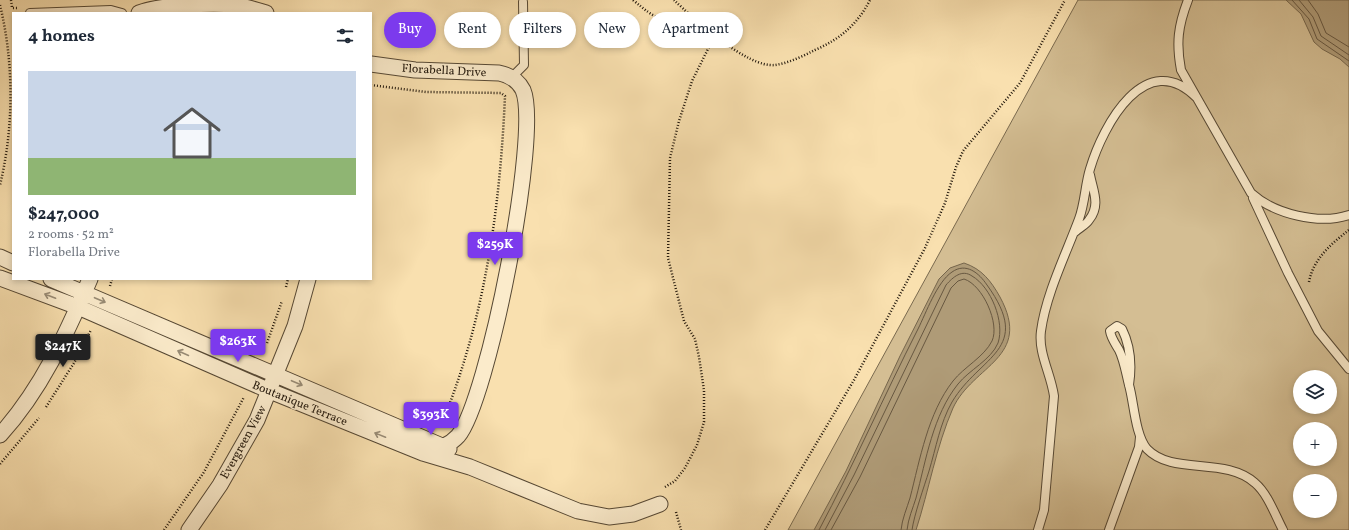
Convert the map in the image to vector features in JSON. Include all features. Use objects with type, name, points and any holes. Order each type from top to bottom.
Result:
[{"type":"street","points":[[142,12],[147,10],[192,6],[234,5],[262,12]]},
{"type":"street","name":"Florabella Drive","points":[[372,64],[415,70],[492,72],[513,78]]},
{"type":"street","points":[[423,453],[446,446],[458,435],[466,421],[483,372],[503,295],[517,224],[526,135],[525,97],[523,90],[513,78]]},
{"type":"street","points":[[0,257],[12,263]]},
{"type":"street","name":"Boutanique Terrace","points":[[0,278],[78,307],[270,391],[423,453],[470,467],[578,511],[609,517],[633,514],[666,501]]},
{"type":"street","name":"Boutanique Terrace","points":[[53,280],[446,446],[470,467]]},
{"type":"street","points":[[0,435],[38,386],[67,334],[90,280]]},
{"type":"street","name":"Evergreen View","points":[[189,530],[220,485],[254,427],[270,391],[295,326],[308,280]]},
{"type":"lane","points":[[1188,0],[1177,34],[1180,70],[1250,192],[1305,308],[1327,345],[1349,369]]},
{"type":"lane","points":[[513,78],[524,65],[523,2]]},
{"type":"lane","points":[[57,12],[111,10],[118,12]]},
{"type":"lane","points":[[1038,530],[1044,510],[1054,396],[1052,380],[1041,348],[1041,331],[1056,278],[1074,234],[1083,206],[1089,172],[1103,135],[1114,118],[1136,91],[1157,80],[1167,80],[1184,86],[1197,98]]},
{"type":"lane","points":[[1074,234],[1089,221],[1095,208],[1095,194],[1089,172]]},
{"type":"lane","points":[[1250,192],[1260,201],[1306,217],[1326,218],[1349,214]]},
{"type":"lane","points":[[1109,530],[1139,447],[1140,437],[1129,385],[1119,350],[1111,336],[1110,330],[1117,326],[1122,329],[1129,345],[1131,372],[1129,385]]},
{"type":"lane","points":[[1140,437],[1147,449],[1158,456],[1185,465],[1222,467],[1246,475],[1257,484],[1264,494],[1283,530]]},
{"type":"path","points":[[634,0],[648,12]]},
{"type":"path","points":[[674,0],[686,12]]},
{"type":"path","points":[[733,48],[745,57],[764,64],[775,65],[797,58],[834,41],[846,33],[870,0]]},
{"type":"path","points":[[765,530],[854,380],[925,248],[945,203],[963,150],[1020,83],[1065,0]]},
{"type":"path","points":[[0,5],[7,48],[10,108],[8,142],[0,185]]},
{"type":"path","points":[[681,530],[678,517],[666,501],[663,488],[675,481],[685,468],[697,445],[704,422],[704,390],[695,339],[684,320],[668,258],[670,158],[679,121],[692,81],[708,48]]},
{"type":"path","points":[[372,85],[426,92],[501,93],[505,96],[497,202],[490,254],[479,307],[455,392],[442,423],[435,425]]},
{"type":"path","points":[[1305,308],[1310,278],[1315,264],[1330,245],[1349,230]]},
{"type":"path","points":[[108,289],[112,280]]},
{"type":"path","points":[[285,292],[288,280]]},
{"type":"path","points":[[265,349],[283,298]]},
{"type":"path","points":[[164,530],[204,472],[230,426],[244,396],[244,391]]},
{"type":"shaded area","points":[[1078,0],[1349,0],[1349,530],[788,530]]},
{"type":"water","points":[[1286,0],[1349,0],[1349,67],[1340,59],[1322,49],[1314,42],[1301,14]]},
{"type":"water","points":[[964,263],[981,272],[997,291],[1008,318],[1009,334],[1005,348],[962,393],[953,408],[937,453],[916,530],[814,530],[846,471],[900,356],[939,279],[950,268]]}]
